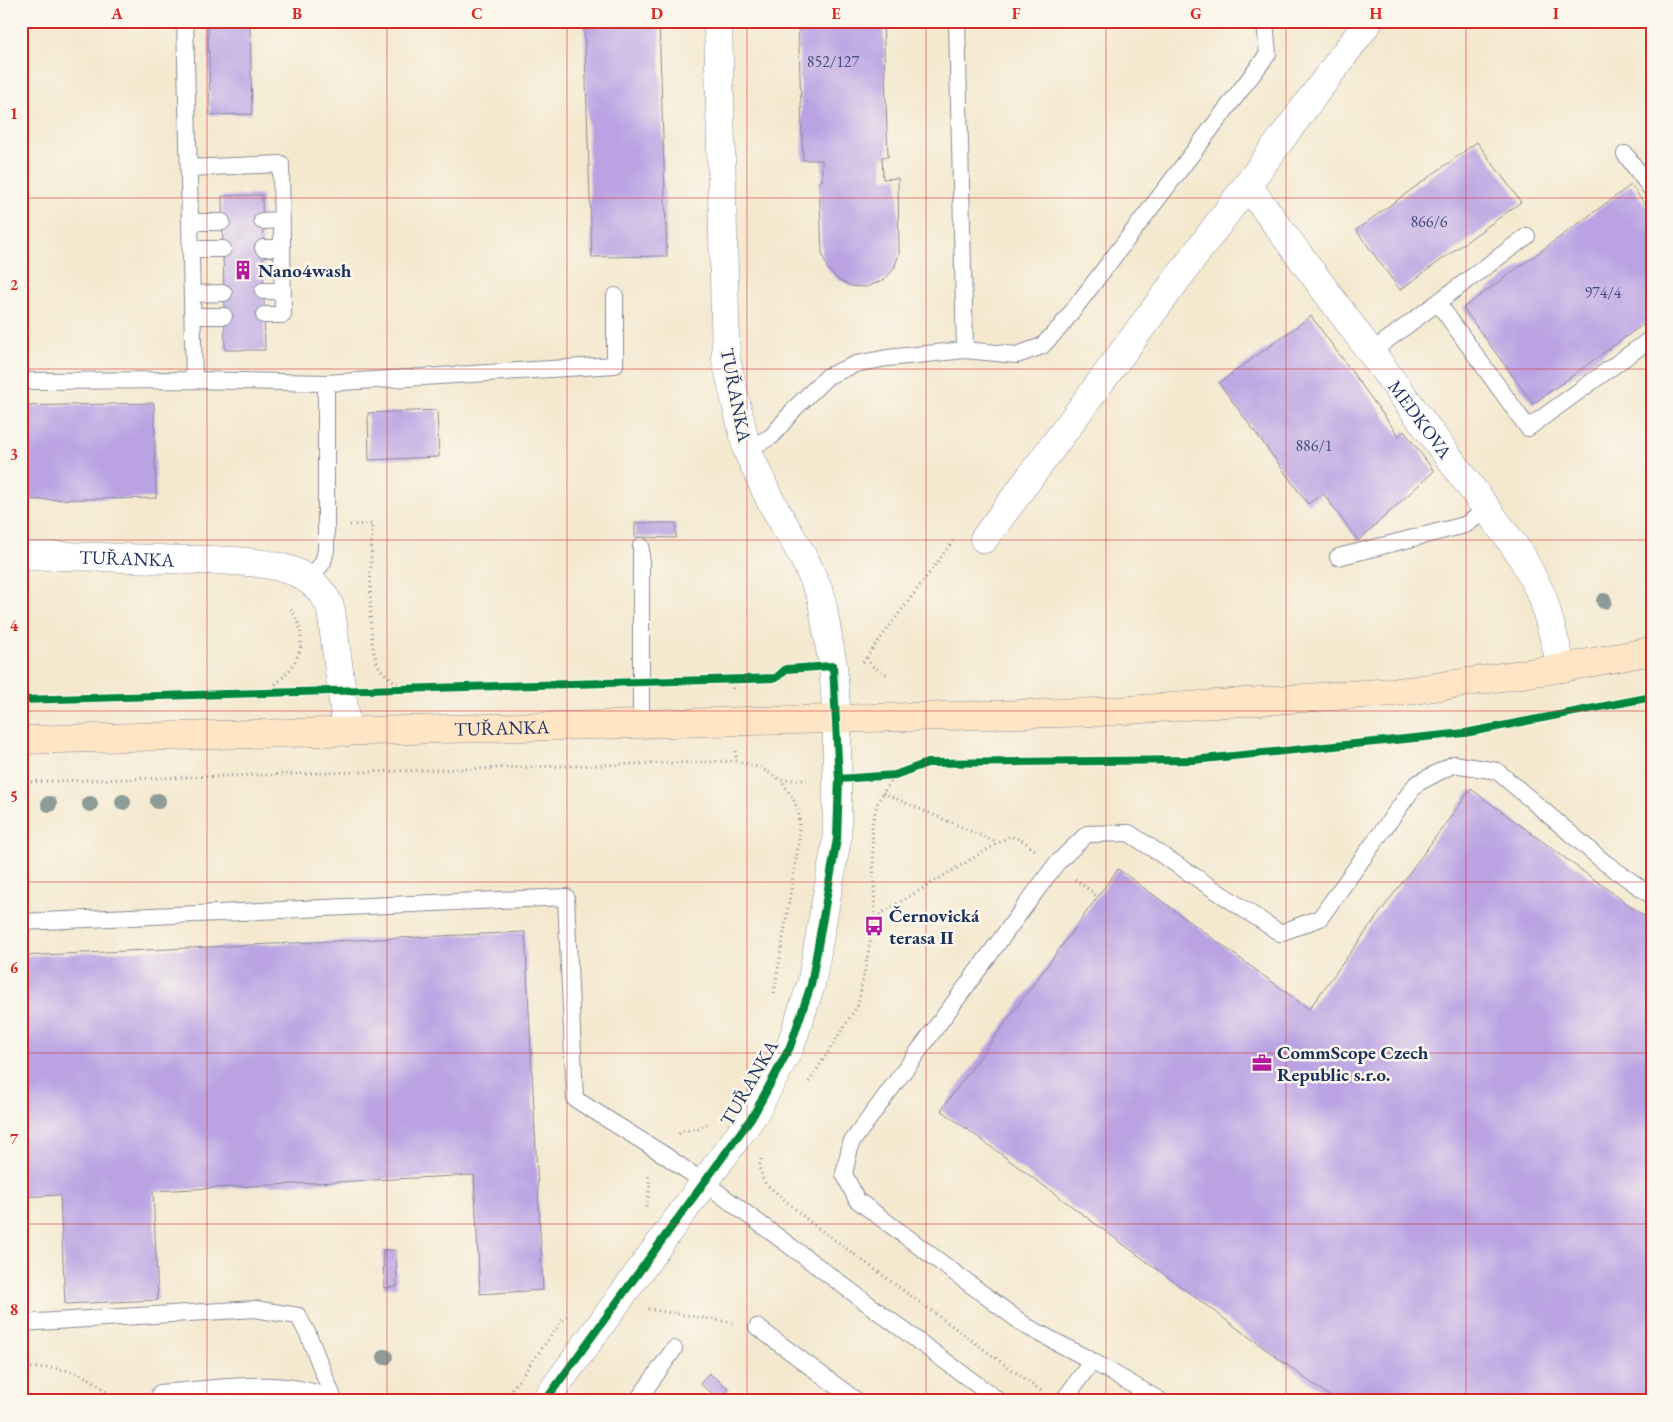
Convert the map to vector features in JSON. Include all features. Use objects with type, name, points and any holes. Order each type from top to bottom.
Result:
[{"type":"street","name":"TUŘANKA","points":[[546,1401],[754,1114],[776,1077],[790,1047],[811,985],[838,839],[839,779],[837,720],[833,666],[821,596],[805,560],[770,500],[747,450],[726,360],[718,21]]},
{"type":"street","points":[[984,539],[1369,21]]},
{"type":"street","name":"MEDKOVA","points":[[1248,186],[1521,555],[1543,598],[1562,668]]},
{"type":"street","name":"TUŘANKA","points":[[21,556],[236,562],[276,566],[298,574],[320,588],[328,599],[347,732]]},
{"type":"street","points":[[837,720],[1098,712],[1341,697],[1408,691],[1562,668],[1652,651]]},
{"type":"street","name":"TUŘANKA","points":[[21,740],[837,720]]},
{"type":"lane","points":[[185,21],[194,380]]},
{"type":"lane","points":[[957,21],[965,350]]},
{"type":"lane","points":[[747,450],[772,436],[796,407],[828,376],[856,364],[887,358],[965,350],[1018,355],[1042,346],[1061,326],[1268,54],[1265,21]]},
{"type":"lane","points":[[1625,154],[1652,190]]},
{"type":"lane","points":[[188,168],[281,164],[283,315],[264,315]]},
{"type":"lane","points":[[262,221],[282,220]]},
{"type":"lane","points":[[190,222],[222,222]]},
{"type":"lane","points":[[1371,352],[1527,236]]},
{"type":"lane","points":[[263,248],[282,248]]},
{"type":"lane","points":[[191,249],[223,249]]},
{"type":"lane","points":[[263,291],[283,291]]},
{"type":"lane","points":[[192,294],[224,293]]},
{"type":"lane","points":[[21,382],[194,380],[326,383],[615,366],[615,296]]},
{"type":"lane","points":[[1438,303],[1528,428],[1652,338]]},
{"type":"lane","points":[[193,316],[224,316]]},
{"type":"lane","points":[[309,581],[323,562],[326,550],[326,383]]},
{"type":"lane","points":[[1338,557],[1465,525],[1488,509]]},
{"type":"lane","points":[[641,724],[642,546]]},
{"type":"lane","points":[[1161,1401],[1092,1360],[1026,1326],[857,1200],[844,1174],[851,1143],[1052,869],[1087,834],[1129,833],[1280,933],[1320,918],[1416,784],[1454,764],[1497,771],[1604,862],[1652,896]]},
{"type":"lane","points":[[21,922],[566,897],[575,1099],[663,1154],[705,1183],[999,1401]]},
{"type":"lane","points":[[21,1323],[255,1309],[298,1316],[308,1334],[335,1400]]},
{"type":"lane","points":[[758,1327],[857,1401]]},
{"type":"lane","points":[[637,1401],[674,1349]]},
{"type":"lane","points":[[1064,1401],[1092,1360]]},
{"type":"lane","points":[[160,1392],[264,1386],[293,1388],[318,1397],[335,1400]]},
{"type":"path","points":[[326,525],[372,524],[372,644],[378,664],[388,676],[405,689]]},
{"type":"path","points":[[263,693],[286,675],[296,662],[301,646],[299,627],[288,605]]},
{"type":"path","points":[[862,648],[872,666],[889,676]]},
{"type":"path","points":[[723,679],[741,678]]},
{"type":"path","points":[[342,690],[415,689]]},
{"type":"path","points":[[254,693],[283,692]]},
{"type":"path","points":[[21,782],[736,761]]},
{"type":"path","points":[[773,999],[798,841],[799,815],[795,802],[781,780]]},
{"type":"path","points":[[883,793],[997,842]]},
{"type":"path","points":[[875,917],[997,842],[1010,836],[1023,841]]},
{"type":"path","points":[[645,1209],[650,1188],[648,1175],[663,1154],[682,1131],[698,1128],[709,1122]]},
{"type":"path","points":[[616,1304],[758,1327]]},
{"type":"path","points":[[502,1401],[574,1305]]},
{"type":"path","points":[[21,1368],[58,1368],[77,1372],[100,1385],[113,1401]]},
{"type":"building","points":[[208,21],[250,21],[252,114],[210,115]]},
{"type":"building","points":[[584,21],[659,21],[667,256],[592,257]]},
{"type":"building","points":[[798,21],[883,21],[888,157],[882,157],[883,179],[898,178],[899,254],[894,269],[884,280],[866,287],[851,286],[837,279],[827,268],[822,253],[819,181],[822,181],[822,160],[803,160]]},
{"type":"building","points":[[1477,142],[1521,202],[1400,290],[1356,230]]},
{"type":"building","points":[[1631,185],[1652,214],[1652,318],[1533,404],[1463,308]]},
{"type":"building","name":"Nano4wash","points":[[262,195],[265,350],[225,350],[222,196]]},
{"type":"building","points":[[1311,316],[1399,436],[1404,431],[1434,471],[1358,541],[1323,493],[1308,504],[1219,383]]},
{"type":"building","points":[[154,403],[156,498],[21,500],[21,406]]},
{"type":"building","points":[[437,410],[439,457],[369,460],[368,413]]},
{"type":"building","points":[[635,523],[676,523],[676,538],[635,537]]},
{"type":"building","name":"CommScope Czech Republic s.r.o.","points":[[1471,789],[1652,922],[1652,1401],[1336,1401],[941,1110],[1118,869],[1309,1009]]},
{"type":"building","points":[[525,932],[543,1290],[480,1294],[474,1175],[153,1191],[158,1300],[65,1304],[60,1195],[21,1197],[21,956]]},
{"type":"building","points":[[383,1250],[396,1250],[397,1287],[384,1288]]},
{"type":"building","points":[[709,1373],[729,1389],[721,1400],[700,1384]]},
{"type":"cycle path","points":[[21,700],[776,678],[786,669],[833,666],[839,779],[837,839],[811,985],[790,1047],[754,1114],[545,1401]]},
{"type":"cycle path","points":[[839,779],[895,775],[927,763],[1193,760],[1465,733],[1652,697]]},
{"type":"place","name":"Nano4wash","points":[[243,270]]},
{"type":"place","name":"Černovická terasa II","points":[[874,926]]},
{"type":"place","name":"CommScope Czech Republic s.r.o.","points":[[1262,1063]]}]
